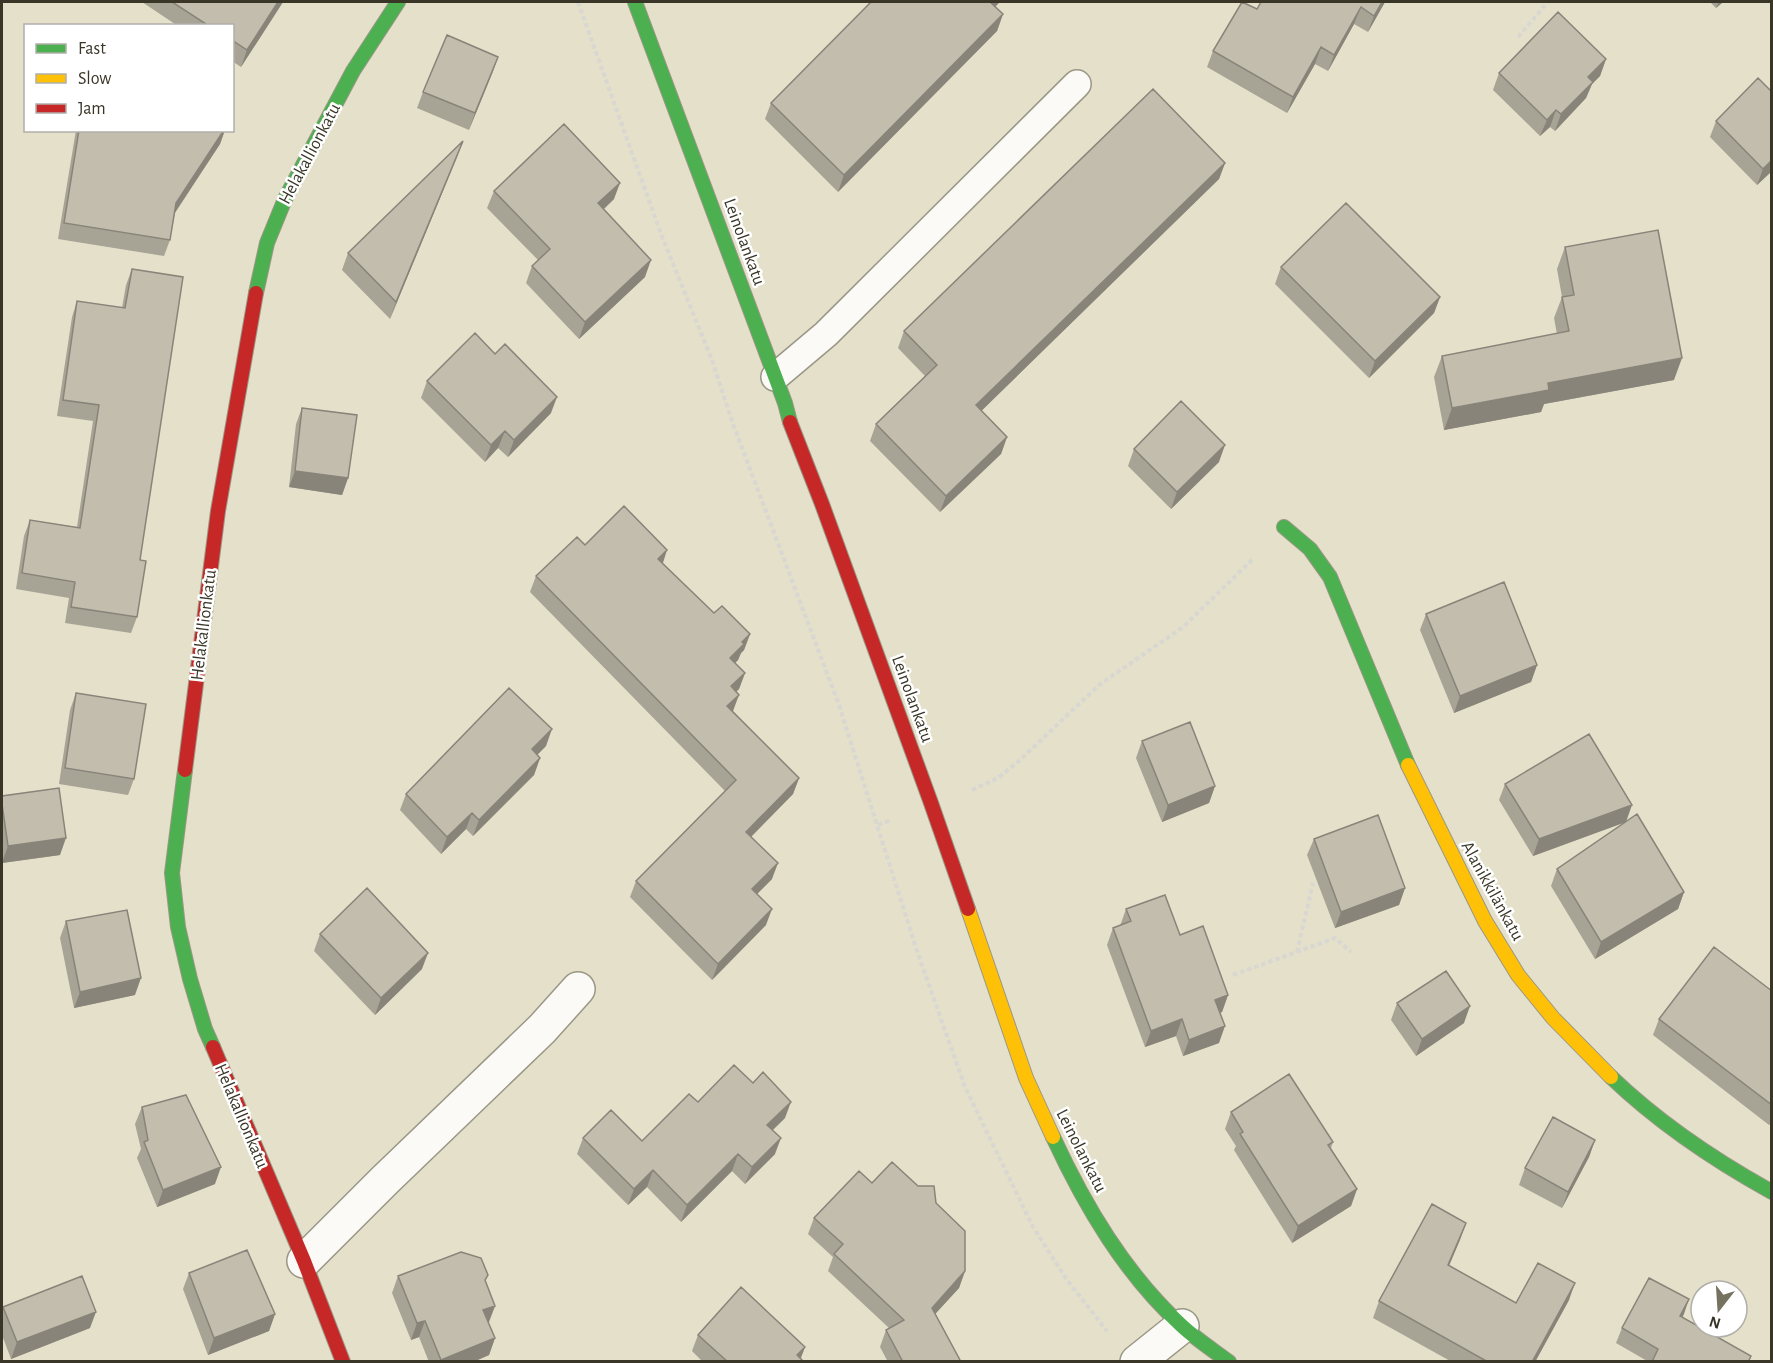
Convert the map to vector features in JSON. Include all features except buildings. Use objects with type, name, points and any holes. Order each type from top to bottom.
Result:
[{"type":"street","name":"Helakallionkatu","points":[[343,1362],[304,1261],[205,1029],[190,980],[178,927],[172,873],[218,511],[254,304],[267,243],[285,198],[353,71],[398,2]]},
{"type":"street","name":"Leinolankatu","points":[[635,2],[931,803],[1026,1078],[1073,1180],[1098,1223],[1125,1261],[1182,1326],[1229,1362]]},
{"type":"street","name":"Alanikkilänkatu","points":[[1284,528],[1301,540],[1317,557],[1330,577],[1412,774],[1485,921],[1518,975],[1569,1035],[1638,1103],[1729,1168],[1772,1192]]},
{"type":"street","points":[[304,1261],[542,1029],[578,989]]},
{"type":"street","points":[[1137,1362],[1182,1326]]},
{"type":"lane","points":[[775,377],[826,334],[1077,84]]},
{"type":"path","points":[[578,2],[661,234],[712,360],[733,424],[838,705],[917,951],[965,1088],[1033,1227],[1067,1280],[1111,1337]]},
{"type":"path","points":[[1518,37],[1548,2]]},
{"type":"path","points":[[931,803],[961,795],[998,778],[1099,685],[1183,627],[1284,528]]},
{"type":"path","points":[[1296,952],[1313,883]]},
{"type":"path","points":[[1233,975],[1335,938],[1351,952]]},
{"type":"traffic: fast","points":[[256,293],[267,243],[285,199],[353,71],[398,2]]},
{"type":"traffic: fast","points":[[635,2],[785,403],[790,422]]},
{"type":"traffic: fast","points":[[1284,527],[1310,549],[1330,577],[1408,765]]},
{"type":"traffic: fast","points":[[185,770],[172,873],[178,927],[190,979],[205,1029],[213,1047]]},
{"type":"traffic: fast","points":[[1611,1077],[1648,1110],[1688,1140],[1772,1192]]},
{"type":"traffic: fast","points":[[1053,1137],[1108,1238],[1142,1284],[1182,1326],[1229,1362]]},
{"type":"traffic: slow","points":[[1408,765],[1485,921],[1518,975],[1553,1018],[1611,1077]]},
{"type":"traffic: slow","points":[[968,909],[1026,1078],[1053,1137]]},
{"type":"traffic: jam","points":[[185,770],[218,511],[256,293]]},
{"type":"traffic: jam","points":[[790,422],[822,504],[968,909]]},
{"type":"traffic: jam","points":[[213,1047],[304,1261],[343,1362]]}]
